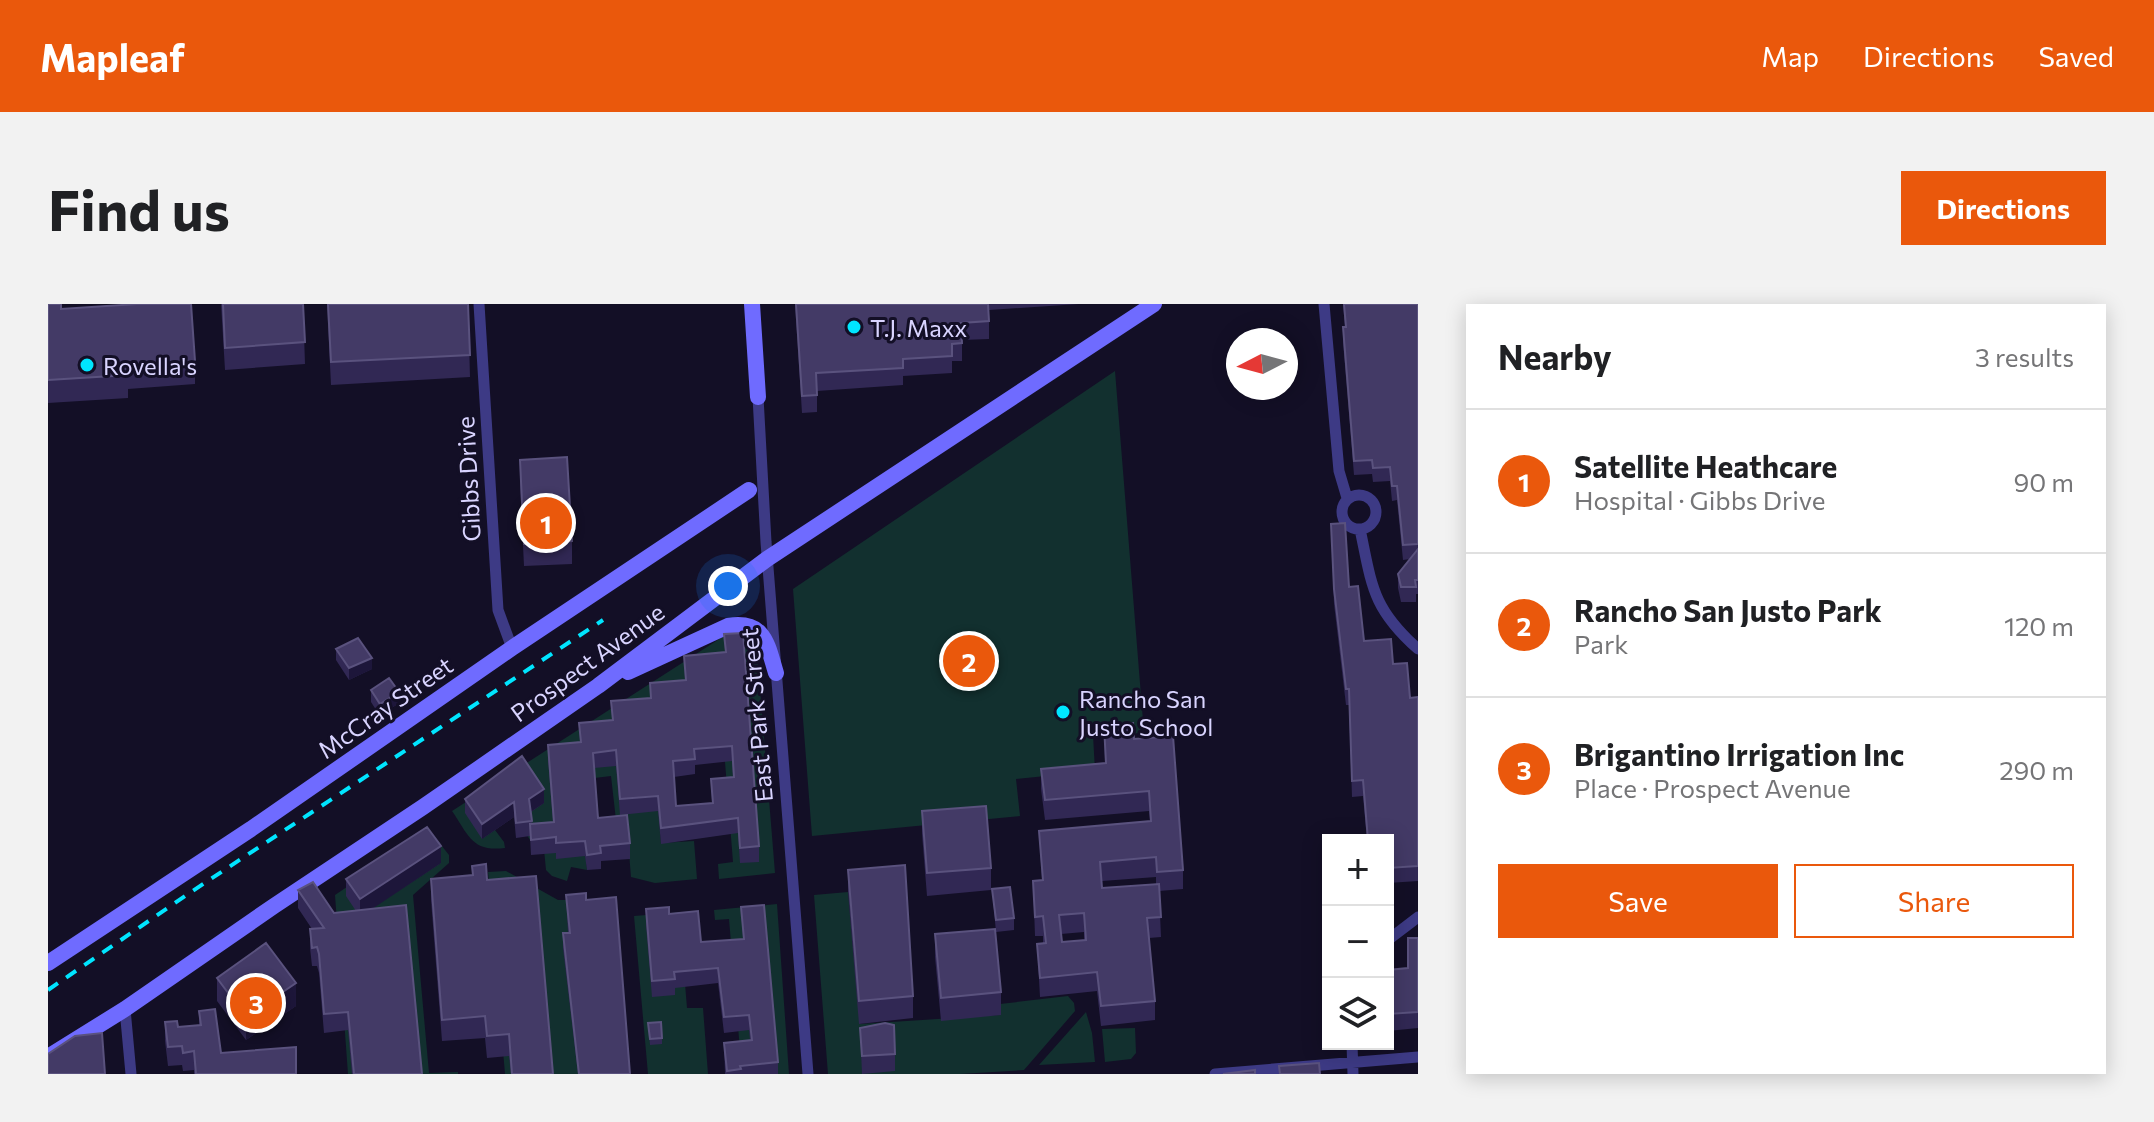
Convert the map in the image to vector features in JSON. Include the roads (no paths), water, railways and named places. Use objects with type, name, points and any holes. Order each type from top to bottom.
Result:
[{"type":"street","name":"Gibbs Drive","points":[[479,304],[498,610],[512,648]]},
{"type":"street","name":"East Park Street","points":[[752,304],[767,559],[808,1074]]},
{"type":"street","name":"Prospect Avenue","points":[[48,1057],[125,1009],[598,686],[767,559],[1154,304]]},
{"type":"street","points":[[1324,304],[1339,471],[1347,498]]},
{"type":"street","name":"McCray Street","points":[[48,962],[251,829],[512,648],[749,490]]},
{"type":"street","points":[[1355,494],[1364,495],[1375,505],[1374,519],[1370,525],[1360,529],[1352,528],[1342,517],[1341,510],[1347,498],[1355,494]]},
{"type":"street","points":[[1360,529],[1379,604],[1389,620],[1418,649]]},
{"type":"street","points":[[598,686],[728,626],[742,624],[762,634],[776,673]]},
{"type":"street","points":[[1394,935],[1418,917]]},
{"type":"street","points":[[125,1009],[131,1074]]},
{"type":"street","points":[[1215,1074],[1352,1068],[1418,1057]]},
{"type":"railway","points":[[48,990],[603,620]]},
{"type":"place","name":"T.J. Maxx","points":[[854,327]]},
{"type":"place","name":"Rovella's","points":[[87,365]]},
{"type":"place","name":"Satellite Heathcare","points":[[546,523]]},
{"type":"place","name":"Rancho San Justo Park","points":[[969,661]]},
{"type":"place","name":"Rancho San Justo School","points":[[1063,712]]},
{"type":"place","name":"Brigantino Irrigation Inc","points":[[256,1003]]}]
